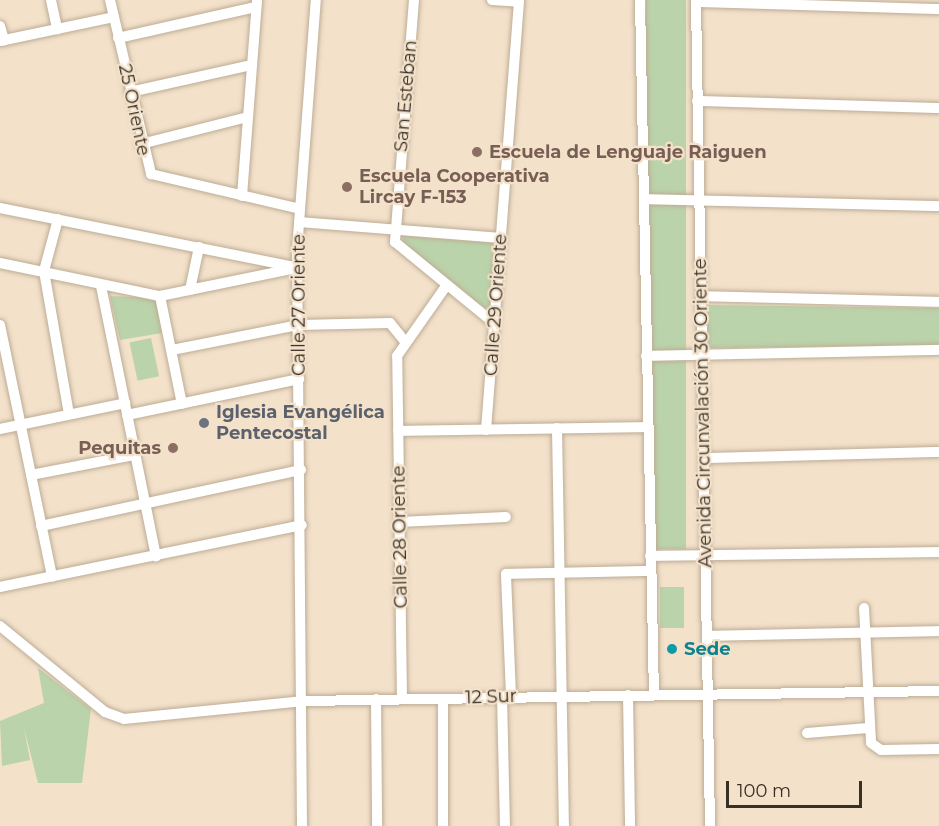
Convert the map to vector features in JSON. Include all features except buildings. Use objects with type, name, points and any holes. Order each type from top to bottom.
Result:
[{"type":"street","points":[[51,0],[57,29]]},
{"type":"street","name":"25 Oriente","points":[[110,0],[147,168],[157,178],[300,208]]},
{"type":"street","name":"Calle 27 Oriente","points":[[302,826],[304,700],[297,268],[316,0]]},
{"type":"street","name":"San Esteban","points":[[414,0],[395,230],[400,251],[494,323]]},
{"type":"street","points":[[492,0],[519,1]]},
{"type":"street","points":[[640,0],[654,695]]},
{"type":"street","name":"Calle 29 Oriente","points":[[486,430],[519,1]]},
{"type":"street","points":[[696,1],[939,9]]},
{"type":"street","name":"Avenida Circunvalación 30 Oriente","points":[[696,1],[710,826]]},
{"type":"street","points":[[118,38],[256,4],[242,196]]},
{"type":"street","points":[[0,26],[2,41],[114,17]]},
{"type":"street","points":[[130,92],[252,65]]},
{"type":"street","points":[[697,101],[939,108]]},
{"type":"street","points":[[141,144],[248,117]]},
{"type":"street","points":[[644,199],[939,206]]},
{"type":"street","points":[[0,208],[297,268]]},
{"type":"street","points":[[58,219],[44,271],[69,414]]},
{"type":"street","points":[[299,222],[501,238]]},
{"type":"street","points":[[190,290],[199,247]]},
{"type":"street","points":[[0,262],[101,286],[160,296],[297,268]]},
{"type":"street","points":[[101,286],[156,556]]},
{"type":"street","points":[[172,350],[298,325],[390,323],[404,340],[446,286]]},
{"type":"street","points":[[160,296],[182,404]]},
{"type":"street","points":[[701,296],[939,302]]},
{"type":"street","points":[[0,325],[52,577]]},
{"type":"street","name":"Calle 28 Oriente","points":[[402,699],[397,361],[404,340]]},
{"type":"street","points":[[646,356],[939,350]]},
{"type":"street","points":[[127,415],[299,379]]},
{"type":"street","points":[[0,429],[125,403]]},
{"type":"street","points":[[398,431],[647,427]]},
{"type":"street","points":[[557,428],[566,695],[564,826]]},
{"type":"street","points":[[704,458],[939,452]]},
{"type":"street","points":[[31,475],[135,455]]},
{"type":"street","points":[[41,525],[301,470]]},
{"type":"street","points":[[399,522],[506,517]]},
{"type":"street","points":[[0,587],[302,525]]},
{"type":"street","points":[[650,556],[939,552]]},
{"type":"street","points":[[506,826],[506,574],[651,571]]},
{"type":"street","points":[[864,608],[868,728],[874,748],[939,749]]},
{"type":"street","name":"12 Sur","points":[[0,626],[105,712],[124,719],[304,700],[628,694],[939,692]]},
{"type":"street","points":[[707,636],[939,631]]},
{"type":"street","points":[[628,694],[630,826]]},
{"type":"street","points":[[376,699],[377,826]]},
{"type":"street","points":[[443,699],[443,826]]},
{"type":"street","points":[[807,733],[868,728]]},
{"type":"green space","points":[[646,0],[686,0],[686,549],[646,549]]},
{"type":"green space","points":[[404,236],[494,243],[490,312],[402,245]]},
{"type":"green space","points":[[110,296],[155,298],[162,333],[120,340]]},
{"type":"green space","points":[[707,305],[939,308],[939,345],[708,348]]},
{"type":"green space","points":[[151,338],[159,376],[138,381],[129,343]]},
{"type":"green space","points":[[660,587],[684,587],[684,628],[660,628]]},
{"type":"green space","points":[[38,668],[91,709],[82,783],[38,783],[24,728],[30,760],[2,766],[0,721],[44,703]]},
{"type":"place","name":"Escuela de Lenguaje Raiguen","points":[[477,152]]},
{"type":"place","name":"Escuela Cooperativa Lircay F-153","points":[[347,187]]},
{"type":"place","name":"Iglesia Evangélica Pentecostal","points":[[204,423]]},
{"type":"place","name":"Pequitas","points":[[173,448]]},
{"type":"place","name":"Sede","points":[[672,649]]}]
